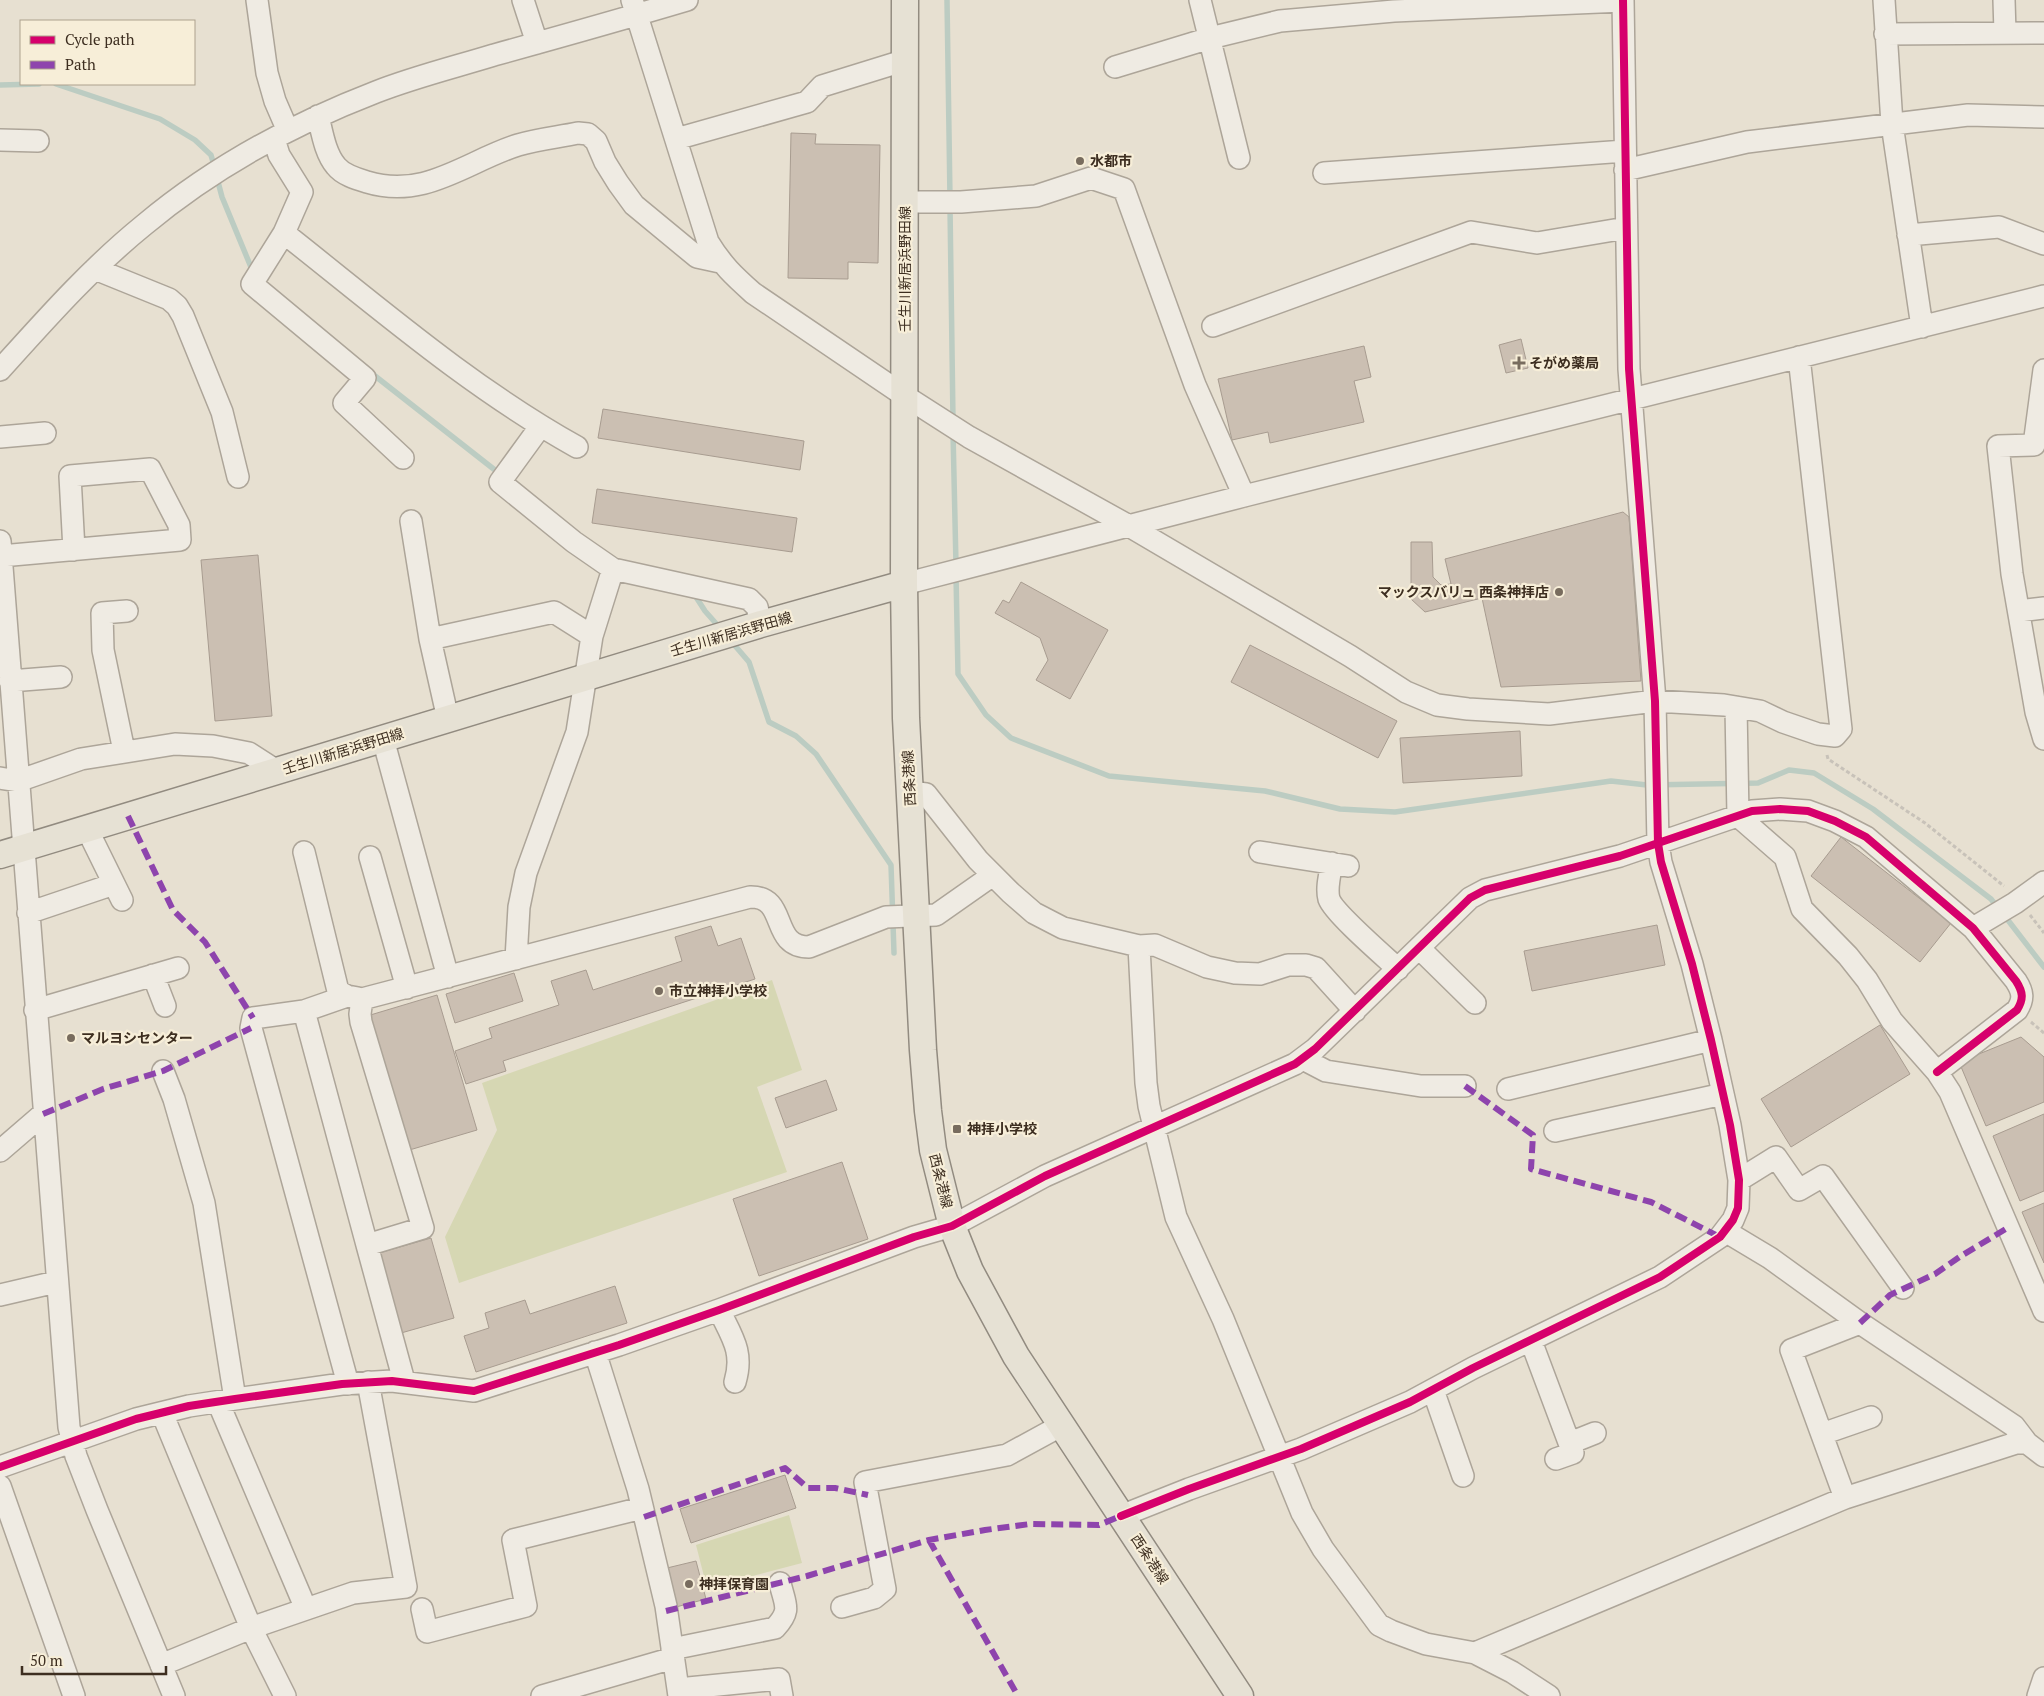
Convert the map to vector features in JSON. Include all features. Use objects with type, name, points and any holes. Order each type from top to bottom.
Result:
[{"type":"main road","name":"壬生川新居浜野田線","points":[[11,852],[761,624],[904,584],[905,0]]},
{"type":"main road","name":"西条港線","points":[[904,584],[906,718],[923,1050],[933,1150],[952,1226],[970,1271],[1016,1356],[1240,1696]]},
{"type":"street","points":[[257,0],[267,73],[275,101],[281,135],[279,155],[302,192],[284,234],[252,284],[365,378],[344,403],[403,458]]},
{"type":"street","points":[[523,0],[537,43]]},
{"type":"street","points":[[0,370],[95,269],[145,224],[206,179],[281,135],[318,116],[376,92],[537,43],[634,7],[687,0]]},
{"type":"street","points":[[1200,0],[1239,158]]},
{"type":"street","points":[[1115,67],[1210,38],[1280,22],[1394,11],[1623,0],[1630,399],[1655,702],[1658,843],[1661,862],[1692,964],[1711,1040],[1739,1180],[1738,1208],[1733,1220],[1725,1231],[1711,1245],[1660,1277],[1473,1368],[1433,1390],[1350,1429],[1121,1516]]},
{"type":"street","points":[[1884,0],[1892,124],[1922,326]]},
{"type":"street","points":[[2004,0],[2005,33]]},
{"type":"street","points":[[634,7],[708,242],[720,262],[753,293],[905,396],[969,436],[1129,526],[1350,656],[1406,692],[1437,705],[1468,709],[1549,714],[1655,702],[1736,707],[1760,711],[1783,722],[1818,734],[1835,736],[1841,729],[1800,357]]},
{"type":"street","points":[[1885,34],[2044,33]]},
{"type":"street","points":[[676,139],[807,102],[822,86],[906,60]]},
{"type":"street","points":[[1324,173],[1625,160],[1747,142],[1968,115],[2044,117]]},
{"type":"street","points":[[318,116],[327,149],[336,167],[354,178],[394,187],[419,185],[444,178],[518,145],[578,133],[588,134],[596,141],[609,169],[634,205],[697,257],[720,262]]},
{"type":"street","points":[[0,140],[38,141]]},
{"type":"street","points":[[906,202],[961,202],[1036,196],[1091,178],[1124,189],[1195,385],[1244,496]]},
{"type":"street","points":[[1908,235],[1999,227],[2043,240]]},
{"type":"street","points":[[1213,326],[1471,232],[1537,243],[1626,228]]},
{"type":"street","points":[[284,234],[447,362],[540,427],[576,447]]},
{"type":"street","points":[[95,269],[168,299],[183,316],[222,412],[238,477]]},
{"type":"street","points":[[904,584],[1244,496],[2044,296]]},
{"type":"street","points":[[2044,370],[2034,446],[1998,446],[2012,574],[2036,712],[2044,739]]},
{"type":"street","points":[[540,427],[500,482],[574,542],[613,570],[749,599],[757,607],[761,624]]},
{"type":"street","points":[[0,437],[45,433]]},
{"type":"street","points":[[74,550],[70,476],[150,469],[179,525],[180,540],[74,550],[1,548],[10,681],[9,779],[11,852],[28,912],[56,1282],[71,1441],[100,1518],[174,1696]]},
{"type":"street","points":[[411,521],[430,639],[448,719]]},
{"type":"street","points":[[516,959],[519,907],[526,873],[577,732],[592,636],[613,570]]},
{"type":"street","points":[[2019,611],[2044,608]]},
{"type":"street","points":[[124,750],[103,650],[102,612],[126,611]]},
{"type":"street","points":[[430,639],[554,612],[592,636]]},
{"type":"street","points":[[10,681],[61,677]]},
{"type":"street","points":[[1736,707],[1738,816],[1784,857],[1802,909],[1848,956],[1868,980],[1892,1021],[1937,1072],[1950,1092],[2044,1310]]},
{"type":"street","points":[[383,739],[448,977]]},
{"type":"street","points":[[9,779],[81,759],[124,750],[176,744],[214,746],[248,753],[277,771]]},
{"type":"street","points":[[910,792],[926,794],[978,860],[993,875],[1034,912],[1063,928],[1139,946],[1155,945],[1207,967],[1235,973],[1260,974],[1288,965],[1306,965],[1316,968],[1355,1011]]},
{"type":"street","points":[[0,1467],[136,1419],[226,1400],[358,1383],[404,1381],[474,1391],[719,1310],[914,1237],[952,1226],[1045,1176],[1295,1064],[1316,1049],[1470,898],[1485,890],[1620,856],[1752,811],[1780,809],[1808,811],[1835,821],[1866,837],[1978,925],[2022,990],[2023,1001],[2017,1010],[1937,1072]]},
{"type":"street","points":[[28,912],[118,892],[87,829]]},
{"type":"street","points":[[304,852],[338,991],[355,998]]},
{"type":"street","points":[[1260,852],[1340,865],[1328,888],[1329,900],[1338,912],[1398,969]]},
{"type":"street","points":[[370,857],[407,988]]},
{"type":"street","points":[[161,1665],[251,1628],[353,1593],[406,1587],[358,1383],[252,1028],[253,1018],[304,1011],[355,998],[407,988],[750,897],[758,897],[767,901],[774,909],[786,937],[798,947],[815,945],[886,917],[936,915],[993,875]]},
{"type":"street","points":[[1978,925],[2017,902],[2044,882]]},
{"type":"street","points":[[1139,946],[1146,1083],[1176,1217],[1224,1319],[1302,1513],[1312,1531],[1380,1625],[1426,1644],[1476,1653],[1512,1672],[1549,1696]]},
{"type":"street","points":[[1419,948],[1475,1003]]},
{"type":"street","points":[[35,1010],[178,968]]},
{"type":"street","points":[[153,975],[165,1006]]},
{"type":"street","points":[[355,998],[423,1228],[367,1245]]},
{"type":"street","points":[[304,1011],[404,1381]]},
{"type":"street","points":[[1508,1090],[1711,1040]]},
{"type":"street","points":[[1303,1058],[1326,1071],[1421,1086],[1465,1086]]},
{"type":"street","points":[[163,1071],[174,1099],[204,1203],[226,1400],[306,1609]]},
{"type":"street","points":[[1556,1131],[1723,1094]]},
{"type":"street","points":[[0,1151],[43,1114]]},
{"type":"street","points":[[1739,1180],[1776,1157],[1800,1190],[1823,1176],[1903,1288]]},
{"type":"street","points":[[1725,1231],[1770,1258],[1860,1323],[2014,1426],[2036,1449]]},
{"type":"street","points":[[0,1295],[56,1282]]},
{"type":"street","points":[[719,1310],[738,1350],[740,1368],[736,1382]]},
{"type":"street","points":[[1845,1498],[1791,1350],[1860,1323]]},
{"type":"street","points":[[1531,1341],[1563,1451],[1595,1433]]},
{"type":"street","points":[[595,1352],[642,1508],[666,1606],[679,1693],[779,1679],[782,1696]]},
{"type":"street","points":[[1433,1390],[1463,1476]]},
{"type":"street","points":[[162,1413],[251,1628],[284,1696]]},
{"type":"street","points":[[1822,1434],[1871,1416]]},
{"type":"street","points":[[842,1607],[874,1598],[885,1589],[865,1482],[1007,1455],[1062,1426]]},
{"type":"street","points":[[1476,1653],[1845,1498],[2016,1443],[2036,1449]]},
{"type":"street","points":[[0,1486],[74,1696]]},
{"type":"street","points":[[422,1609],[427,1632],[534,1604],[513,1540],[642,1508]]},
{"type":"street","points":[[542,1696],[673,1653],[774,1628],[784,1619],[787,1611],[780,1583]]},
{"type":"street","points":[[2038,1696],[2044,1678]]},
{"type":"path","points":[[1818,734],[1828,760],[1925,823],[2017,902],[2044,932]]},
{"type":"green space","points":[[772,980],[802,1070],[757,1087],[787,1172],[459,1283],[445,1237],[497,1130],[482,1083]]},
{"type":"green space","points":[[789,1515],[802,1563],[707,1588],[696,1545]]},
{"type":"building","points":[[791,133],[816,134],[815,144],[880,145],[878,263],[848,262],[848,279],[788,278]]},
{"type":"building","points":[[1521,339],[1528,368],[1506,373],[1499,345]]},
{"type":"building","points":[[1364,346],[1371,377],[1354,381],[1364,422],[1270,443],[1268,432],[1232,440],[1218,379]]},
{"type":"building","points":[[603,409],[804,441],[800,470],[598,438]]},
{"type":"building","points":[[597,489],[797,518],[792,552],[592,523]]},
{"type":"building","points":[[1623,512],[1629,517],[1641,681],[1501,687],[1482,598],[1425,612],[1411,599],[1411,542],[1432,542],[1433,577],[1441,585],[1451,584],[1445,559]]},
{"type":"building","points":[[258,555],[272,716],[215,721],[201,560]]},
{"type":"building","points":[[1021,582],[1108,630],[1070,699],[1036,680],[1048,660],[1040,638],[995,613],[1003,600],[1009,603]]},
{"type":"building","points":[[1250,645],[1397,721],[1378,758],[1231,682]]},
{"type":"building","points":[[1520,731],[1522,776],[1403,783],[1400,738]]},
{"type":"building","points":[[1841,837],[1951,923],[1920,962],[1811,876]]},
{"type":"building","points":[[1657,925],[1665,965],[1532,991],[1524,951]]},
{"type":"building","points":[[711,926],[718,946],[741,938],[755,979],[503,1061],[506,1071],[466,1084],[455,1051],[492,1038],[489,1028],[559,1005],[551,981],[586,970],[593,990],[682,961],[675,937]]},
{"type":"building","points":[[514,973],[523,1001],[455,1023],[446,994]]},
{"type":"building","points":[[437,995],[477,1130],[406,1151],[367,1016]]},
{"type":"building","points":[[1880,1025],[1910,1074],[1791,1147],[1761,1099]]},
{"type":"building","points":[[2021,1037],[2044,1057],[2044,1102],[1986,1126],[1959,1062]]},
{"type":"building","points":[[826,1080],[837,1110],[786,1128],[775,1098]]},
{"type":"building","points":[[2044,1114],[2044,1191],[2020,1201],[1993,1136]]},
{"type":"building","points":[[842,1162],[868,1239],[759,1276],[733,1199]]},
{"type":"building","points":[[2044,1203],[2044,1263],[2022,1212]]},
{"type":"building","points":[[431,1238],[454,1318],[401,1333],[379,1253]]},
{"type":"building","points":[[615,1286],[627,1323],[476,1372],[464,1336],[489,1328],[485,1313],[525,1300],[530,1314]]},
{"type":"building","points":[[785,1475],[796,1508],[691,1543],[680,1509]]},
{"type":"building","points":[[696,1561],[706,1599],[676,1607],[667,1568]]},
{"type":"waterway","points":[[947,0],[950,198]]},
{"type":"waterway","points":[[0,85],[20,84]]},
{"type":"waterway","points":[[59,85],[160,119],[195,140],[211,155],[215,169]]},
{"type":"waterway","points":[[217,178],[222,197],[253,272]]},
{"type":"waterway","points":[[950,207],[953,420]]},
{"type":"waterway","points":[[370,372],[500,474]]},
{"type":"waterway","points":[[953,432],[956,565]]},
{"type":"waterway","points":[[956,575],[958,674],[986,715],[1011,738],[1109,776],[1265,791],[1340,809],[1395,812],[1611,781],[1647,785],[1758,783],[1789,770],[1814,773],[1873,809],[1991,899],[1998,908]]},
{"type":"waterway","points":[[693,596],[696,597],[720,628]]},
{"type":"waterway","points":[[731,641],[749,662],[769,722],[796,736],[816,754],[891,865],[894,953]]},
{"type":"waterway","points":[[2004,915],[2044,967]]},
{"type":"marked path","points":[[128,816],[173,910],[205,942],[253,1018]]},
{"type":"marked path","points":[[43,1114],[103,1089],[163,1071],[251,1028]]},
{"type":"marked path","points":[[1465,1086],[1533,1135],[1531,1169],[1651,1202],[1720,1237]]},
{"type":"marked path","points":[[1860,1323],[1890,1295],[1935,1274],[2009,1227]]},
{"type":"marked path","points":[[644,1517],[785,1468],[808,1488],[835,1488],[868,1495]]},
{"type":"marked path","points":[[666,1611],[807,1576],[929,1540],[1030,1524],[1099,1525],[1121,1516]]},
{"type":"marked path","points":[[929,1540],[1018,1696]]},
{"type":"cycle path","points":[[1121,1516],[1189,1489],[1301,1449],[1410,1402],[1473,1368],[1660,1277],[1720,1237],[1733,1220],[1738,1208],[1739,1180],[1730,1125],[1692,964],[1661,862],[1658,843],[1655,701],[1629,369],[1623,0]]},
{"type":"cycle path","points":[[0,1467],[136,1419],[189,1406],[342,1384],[392,1381],[474,1391],[619,1345],[719,1310],[914,1237],[952,1226],[1045,1176],[1295,1064],[1315,1049],[1470,898],[1485,890],[1620,856],[1752,811],[1780,809],[1808,811],[1835,821],[1866,837],[1973,928],[2016,981],[2022,996],[2017,1010],[1937,1072]]},
{"type":"place","name":"水都市","points":[[1080,161]]},
{"type":"place","name":"そがめ薬局","points":[[1519,363]]},
{"type":"place","name":"マックスバリュ 西条神拝店","points":[[1559,592]]},
{"type":"place","name":"市立神拝小学校","points":[[659,991]]},
{"type":"place","name":"マルヨシセンター","points":[[71,1038]]},
{"type":"place","name":"神拝小学校","points":[[957,1129]]},
{"type":"place","name":"神拝保育園","points":[[689,1584]]}]
